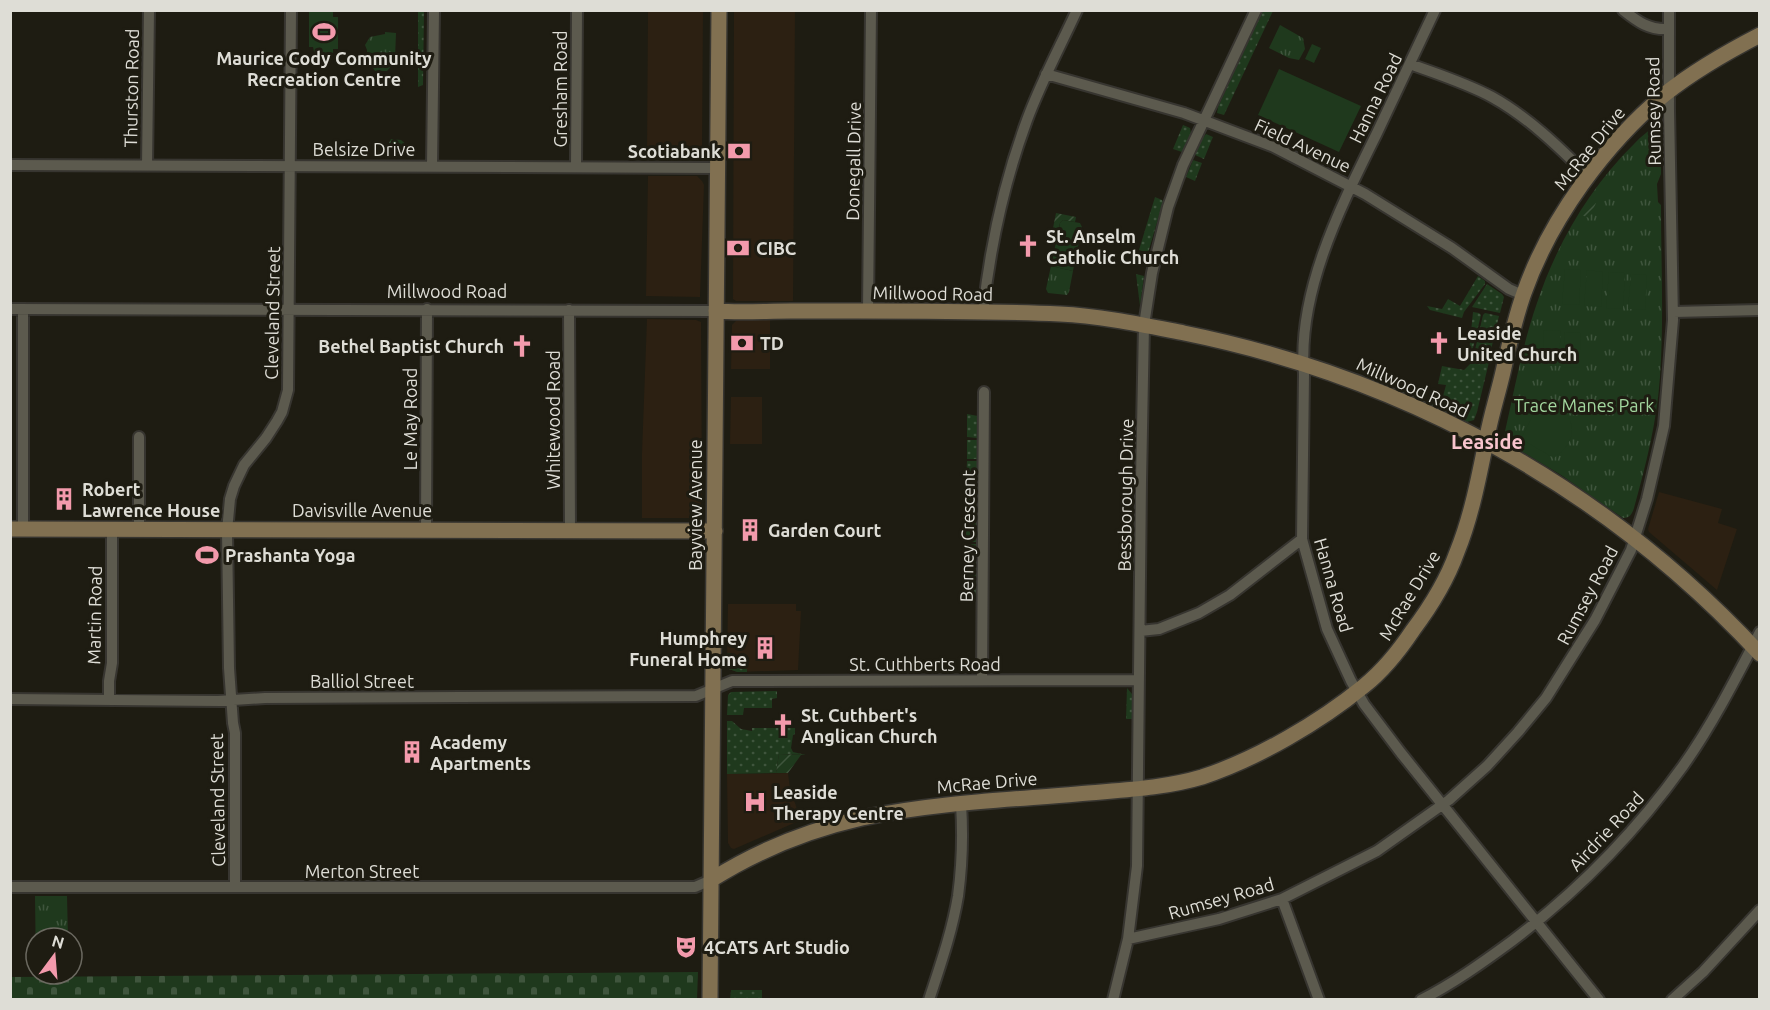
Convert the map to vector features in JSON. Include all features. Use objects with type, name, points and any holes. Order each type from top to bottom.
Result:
[{"type":"street","name":"Thurston Road","points":[[147,166],[149,10]]},
{"type":"street","name":"Cleveland Street","points":[[235,886],[235,733],[229,668],[227,531],[230,499],[234,486],[244,465],[273,429],[285,403],[289,374],[291,10]]},
{"type":"street","points":[[432,166],[434,10]]},
{"type":"street","name":"Gresham Road","points":[[576,167],[577,10]]},
{"type":"street","name":"Bayview Avenue","points":[[710,999],[719,10]]},
{"type":"street","name":"Donegall Drive","points":[[868,311],[871,10]]},
{"type":"street","points":[[983,312],[987,275],[1011,167],[1027,120],[1077,10]]},
{"type":"street","name":"Bessborough Drive","points":[[1113,999],[1128,939],[1137,866],[1140,492],[1144,325],[1154,265],[1168,207],[1183,165],[1256,10]]},
{"type":"street","name":"Hanna Road","points":[[1435,10],[1333,227],[1314,286],[1303,353],[1302,539],[1327,629],[1364,704],[1599,999]]},
{"type":"street","points":[[1623,10],[1644,26],[1668,29]]},
{"type":"street","name":"Rumsey Road","points":[[1128,939],[1219,919],[1282,899],[1377,850],[1443,805],[1487,766],[1546,698],[1595,620],[1629,555],[1647,499],[1664,426],[1673,312],[1668,92],[1669,10]]},
{"type":"street","name":"McRae Drive","points":[[711,880],[759,853],[817,831],[861,818],[962,804],[1138,789],[1200,777],[1236,764],[1307,726],[1357,691],[1396,654],[1439,591],[1456,557],[1469,521],[1510,339],[1523,295],[1543,248],[1572,200],[1588,176],[1642,114],[1668,92],[1732,50],[1760,35]]},
{"type":"street","points":[[1410,64],[1474,88],[1506,106],[1556,145],[1588,176]]},
{"type":"street","name":"Field Avenue","points":[[1047,74],[1204,120],[1274,147],[1351,186],[1452,248],[1509,290],[1523,295]]},
{"type":"street","name":"Belsize Drive","points":[[10,165],[718,168]]},
{"type":"street","name":"Millwood Road","points":[[10,309],[983,312],[1062,314],[1144,325],[1234,343],[1303,364],[1403,400],[1486,441],[1557,483],[1634,539],[1671,568],[1757,644]]},
{"type":"street","points":[[17,529],[23,309]]},
{"type":"street","name":"Le May Road","points":[[426,530],[427,309]]},
{"type":"street","name":"Whitewood Road","points":[[569,310],[570,530]]},
{"type":"street","points":[[1673,312],[1760,310]]},
{"type":"street","name":"Berney Crescent","points":[[982,680],[984,392]]},
{"type":"street","points":[[139,437],[139,530]]},
{"type":"street","name":"Davisville Avenue","points":[[17,529],[715,531]]},
{"type":"street","name":"Martin Road","points":[[109,700],[112,663],[112,530]]},
{"type":"street","points":[[1140,631],[1159,629],[1199,613],[1230,595],[1302,539]]},
{"type":"street","name":"Airdrie Road","points":[[1420,999],[1449,986],[1479,966],[1537,922],[1604,860],[1658,800],[1684,765],[1757,644]]},
{"type":"street","name":"St. Cuthberts Road","points":[[713,689],[732,681],[1139,680]]},
{"type":"street","name":"Balliol Street","points":[[10,699],[232,701],[265,698],[696,696],[713,689]]},
{"type":"street","points":[[929,999],[951,928],[957,897],[961,864],[962,804]]},
{"type":"street","name":"Merton Street","points":[[10,886],[695,887],[711,880]]},
{"type":"street","points":[[1282,899],[1319,999]]},
{"type":"street","points":[[1672,999],[1703,972],[1760,910]]},
{"type":"shaded area","points":[[648,11],[703,11],[702,151],[695,159],[647,158]]},
{"type":"shaded area","points":[[734,11],[795,11],[793,301],[736,301],[733,299]]},
{"type":"shaded area","points":[[648,176],[697,176],[704,185],[700,297],[646,296]]},
{"type":"shaded area","points":[[647,319],[701,322],[702,501],[695,518],[642,518]]},
{"type":"shaded area","points":[[742,319],[770,320],[770,369],[731,369],[732,325]]},
{"type":"shaded area","points":[[731,397],[762,397],[762,444],[730,444]]},
{"type":"shaded area","points":[[1659,492],[1722,509],[1718,523],[1737,529],[1717,590],[1649,532]]},
{"type":"shaded area","points":[[728,604],[796,604],[796,611],[801,611],[798,670],[737,672],[729,669],[727,662]]},
{"type":"shaded area","points":[[788,773],[790,789],[801,820],[734,849],[731,848],[728,843],[727,774]]},
{"type":"green space","points":[[1263,10],[1273,11],[1224,115],[1217,113],[1218,107]]},
{"type":"green space","name":"Maurice Cody Community Recreation Centre","points":[[309,11],[333,11],[333,17],[338,17],[338,49],[333,49],[333,53],[326,56],[328,66],[317,66],[313,47],[309,47]]},
{"type":"green space","points":[[418,11],[424,11],[423,85],[418,87]]},
{"type":"green space","points":[[1280,25],[1303,38],[1305,49],[1299,60],[1289,58],[1269,48]]},
{"type":"green space","points":[[385,32],[396,33],[394,63],[387,71],[375,71],[370,63],[367,64],[365,45],[370,37],[385,34]]},
{"type":"green space","points":[[1312,44],[1321,48],[1314,63],[1305,59]]},
{"type":"green space","points":[[1279,69],[1361,106],[1339,152],[1258,115]]},
{"type":"green space","points":[[374,75],[387,75],[397,85],[375,85]]},
{"type":"green space","name":"Trace Manes Park","points":[[1658,123],[1661,124],[1661,174],[1657,184],[1658,202],[1661,205],[1662,313],[1659,393],[1647,459],[1634,508],[1631,514],[1623,518],[1561,475],[1506,442],[1504,436],[1537,303],[1564,239],[1603,179],[1637,141]]},
{"type":"green space","points":[[1183,125],[1190,128],[1191,133],[1182,152],[1173,149]]},
{"type":"green space","points":[[1206,134],[1213,137],[1204,159],[1195,155]]},
{"type":"green space","points":[[391,139],[401,140],[409,147],[409,152],[390,149]]},
{"type":"green space","points":[[1193,160],[1202,163],[1195,181],[1186,177]]},
{"type":"green space","points":[[1155,197],[1163,202],[1148,253],[1139,250]]},
{"type":"green space","points":[[1592,199],[1596,203],[1589,218],[1579,214],[1588,201]]},
{"type":"green space","points":[[1056,213],[1076,217],[1075,222],[1063,220],[1057,234],[1052,233]]},
{"type":"green space","points":[[1063,220],[1080,223],[1082,227],[1073,271],[1051,266],[1060,223]]},
{"type":"green space","points":[[1051,266],[1073,271],[1067,295],[1048,293],[1046,289]]},
{"type":"green space","points":[[1565,269],[1581,270],[1579,305],[1562,304]]},
{"type":"green space","points":[[1587,270],[1603,272],[1601,307],[1584,306]]},
{"type":"green space","points":[[1609,272],[1625,273],[1623,309],[1606,308]]},
{"type":"green space","points":[[1136,274],[1144,276],[1140,306]]},
{"type":"green space","points":[[1631,274],[1647,275],[1645,310],[1628,309]]},
{"type":"green space","points":[[1478,276],[1485,281],[1485,284],[1462,318],[1430,310],[1427,306],[1442,309],[1448,299],[1460,306]]},
{"type":"green space","points":[[1487,284],[1504,297],[1500,313],[1472,307]]},
{"type":"green space","points":[[1473,312],[1481,315],[1472,352],[1469,352]]},
{"type":"green space","points":[[1485,313],[1499,316],[1488,355],[1475,351]]},
{"type":"green space","points":[[1544,330],[1561,331],[1558,366],[1542,365]]},
{"type":"green space","points":[[1565,332],[1581,333],[1579,368],[1562,367]]},
{"type":"green space","points":[[1475,359],[1489,362],[1474,420],[1467,422],[1430,405],[1432,398],[1442,400],[1446,385],[1438,384],[1442,366],[1464,370]]},
{"type":"green space","points":[[1397,385],[1417,392],[1418,399],[1394,389]]},
{"type":"green space","points":[[1546,405],[1565,413],[1572,429],[1568,444],[1554,458],[1521,439],[1537,407]]},
{"type":"green space","points":[[967,414],[978,416],[977,438],[967,437]]},
{"type":"green space","points":[[967,440],[977,440],[977,459],[967,459]]},
{"type":"green space","points":[[967,461],[977,461],[977,482],[966,482]]},
{"type":"green space","points":[[966,484],[977,484],[977,500],[966,500]]},
{"type":"green space","points":[[966,505],[977,505],[976,521],[966,521]]},
{"type":"green space","points":[[966,523],[977,523],[977,542],[966,542]]},
{"type":"green space","points":[[966,544],[977,544],[976,560],[966,560]]},
{"type":"green space","points":[[965,562],[976,562],[976,578],[966,578]]},
{"type":"green space","points":[[966,580],[976,580],[976,600],[965,601]]},
{"type":"green space","points":[[727,653],[732,653],[732,663],[739,663],[742,668],[747,669],[747,672],[729,669]]},
{"type":"green space","points":[[1127,688],[1132,694],[1132,719],[1126,719]]},
{"type":"green space","points":[[777,691],[777,698],[772,699],[772,708],[744,708],[743,715],[727,715],[728,695],[731,692]]},
{"type":"green space","points":[[727,721],[732,721],[741,729],[752,731],[752,728],[795,728],[791,748],[793,752],[806,755],[779,754],[776,773],[727,774]]},
{"type":"green space","points":[[779,754],[801,755],[788,773],[776,773]]},
{"type":"green space","points":[[35,896],[67,896],[68,926],[35,926]]},
{"type":"green space","points":[[698,972],[697,1000],[10,999],[11,977],[24,977],[24,986],[84,986],[84,976]]},
{"type":"green space","points":[[731,990],[762,990],[762,999],[730,999]]},
{"type":"place","name":"Maurice Cody Community Recreation Centre","points":[[324,32]]},
{"type":"place","name":"Scotiabank","points":[[739,151]]},
{"type":"place","name":"St. Anselm Catholic Church","points":[[1028,246]]},
{"type":"place","name":"CIBC","points":[[738,248]]},
{"type":"place","name":"TD","points":[[742,343]]},
{"type":"place","name":"Leaside United Church","points":[[1439,343]]},
{"type":"place","name":"Bethel Baptist Church","points":[[522,346]]},
{"type":"place","name":"Robert Lawrence House","points":[[64,499]]},
{"type":"place","name":"Garden Court","points":[[750,530]]},
{"type":"place","name":"Prashanta Yoga","points":[[207,555]]},
{"type":"place","name":"Humphrey Funeral Home","points":[[765,648]]},
{"type":"place","name":"St. Cuthbert's Anglican Church","points":[[783,725]]},
{"type":"place","name":"Academy Apartments","points":[[412,752]]},
{"type":"place","name":"Leaside Therapy Centre","points":[[755,802]]},
{"type":"place","name":"4CATS Art Studio","points":[[686,947]]},
{"type":"district","name":"Leaside","points":[[1487,441]]}]
